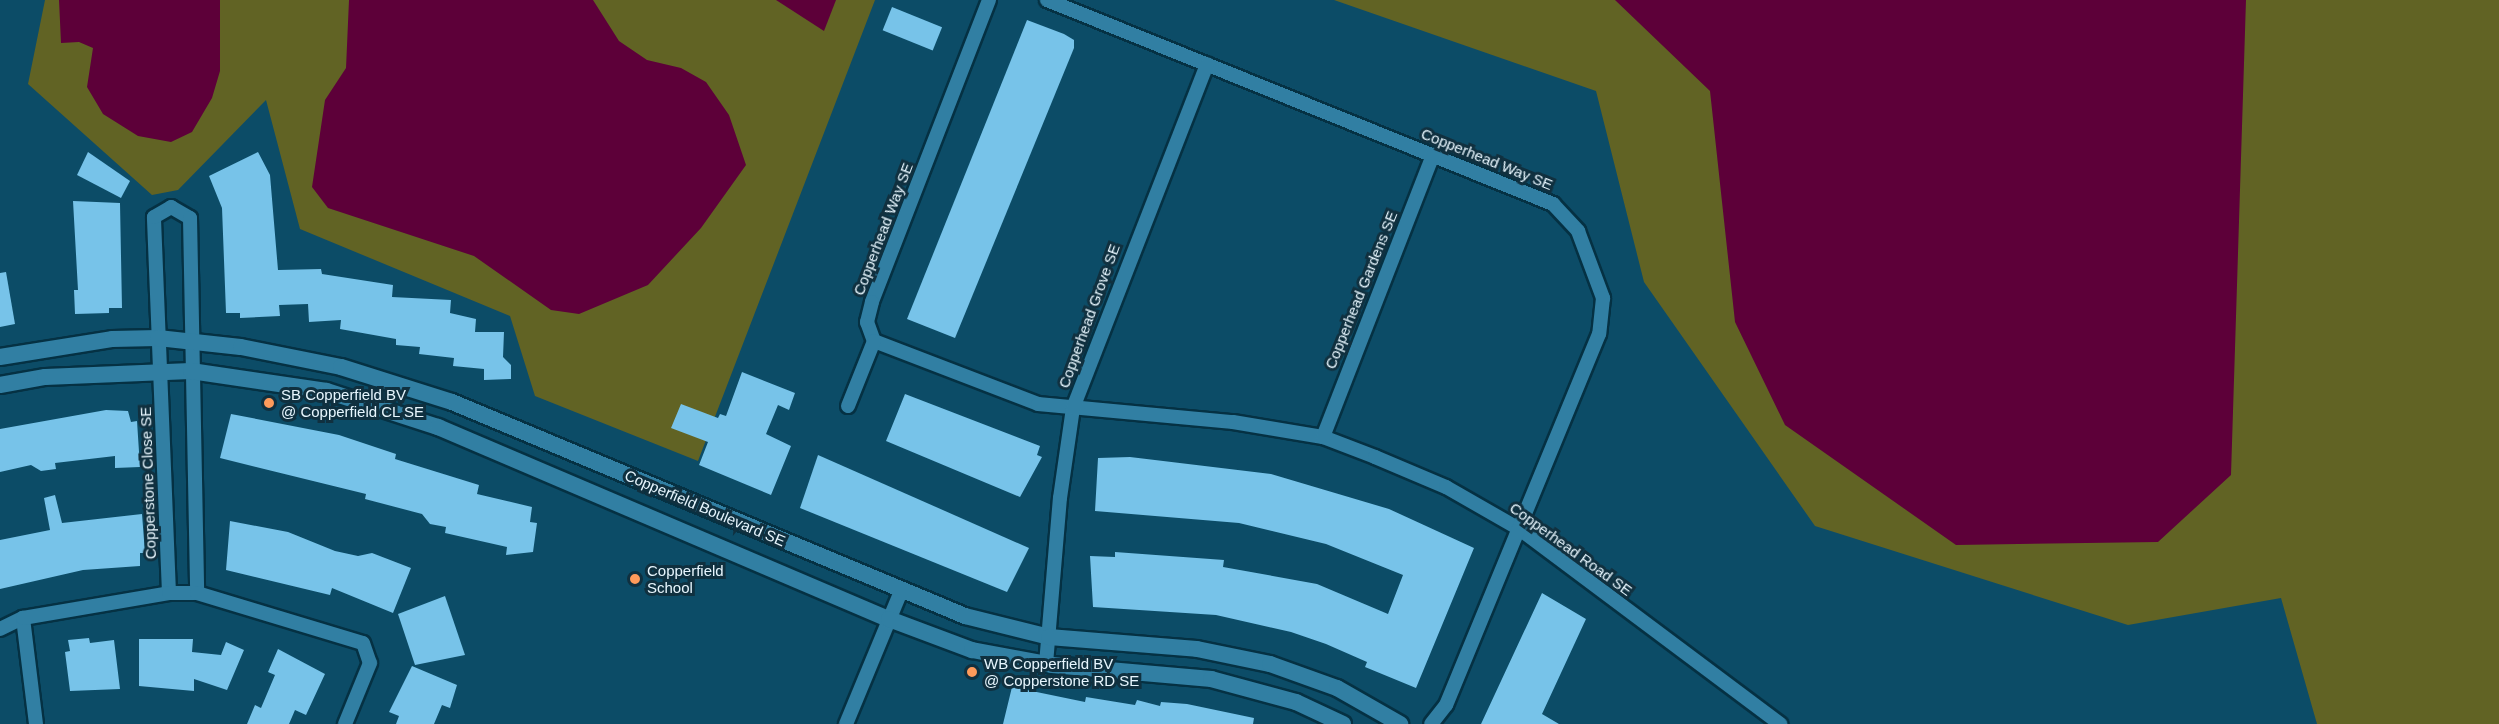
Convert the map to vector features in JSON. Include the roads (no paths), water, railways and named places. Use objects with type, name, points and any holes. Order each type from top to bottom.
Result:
[{"type":"street","name":"Copperhead Way SE","points":[[874,341],[867,322],[872,302],[989,0]]},
{"type":"street","name":"Copperhead Way SE","points":[[1047,0],[1553,204],[1578,231],[1603,298],[1599,334],[1521,530],[1446,705],[1431,724]]},
{"type":"street","name":"Copperhead Grove SE","points":[[1046,664],[1060,498],[1073,408],[1207,64]]},
{"type":"street","name":"Copperhead Gardens SE","points":[[1323,437],[1433,155]]},
{"type":"street","name":"Copperstone Close SE","points":[[169,593],[154,217],[171,207],[190,218],[191,340]]},
{"type":"street","name":"Copperfield Boulevard SE","points":[[0,357],[112,339],[158,338],[191,340],[298,356],[396,382],[901,591],[997,626],[1049,637],[1197,649],[1270,664],[1337,688],[1400,724]]},
{"type":"street","points":[[191,340],[197,593]]},
{"type":"street","points":[[848,405],[874,341],[999,392],[1073,408]]},
{"type":"street","name":"Copperfield Boulevard SE","points":[[0,385],[45,377],[191,371],[327,391],[429,423],[889,619],[972,650],[1046,664],[1211,679],[1296,702],[1342,724]]},
{"type":"street","name":"Copperhead Road SE","points":[[1073,408],[1233,422],[1323,437],[1446,487],[1521,530],[1780,724]]},
{"type":"street","points":[[846,724],[901,591]]},
{"type":"street","points":[[0,629],[23,618],[169,593],[197,593],[363,643],[370,663],[345,724]]},
{"type":"street","points":[[23,618],[36,724]]},
{"type":"place","name":"SB Copperfield BV @ Copperfield CL SE","points":[[269,403]]},
{"type":"place","name":"Copperfield School","points":[[635,579]]},
{"type":"place","name":"WB Copperfield BV @ Copperstone RD SE","points":[[972,672]]}]
